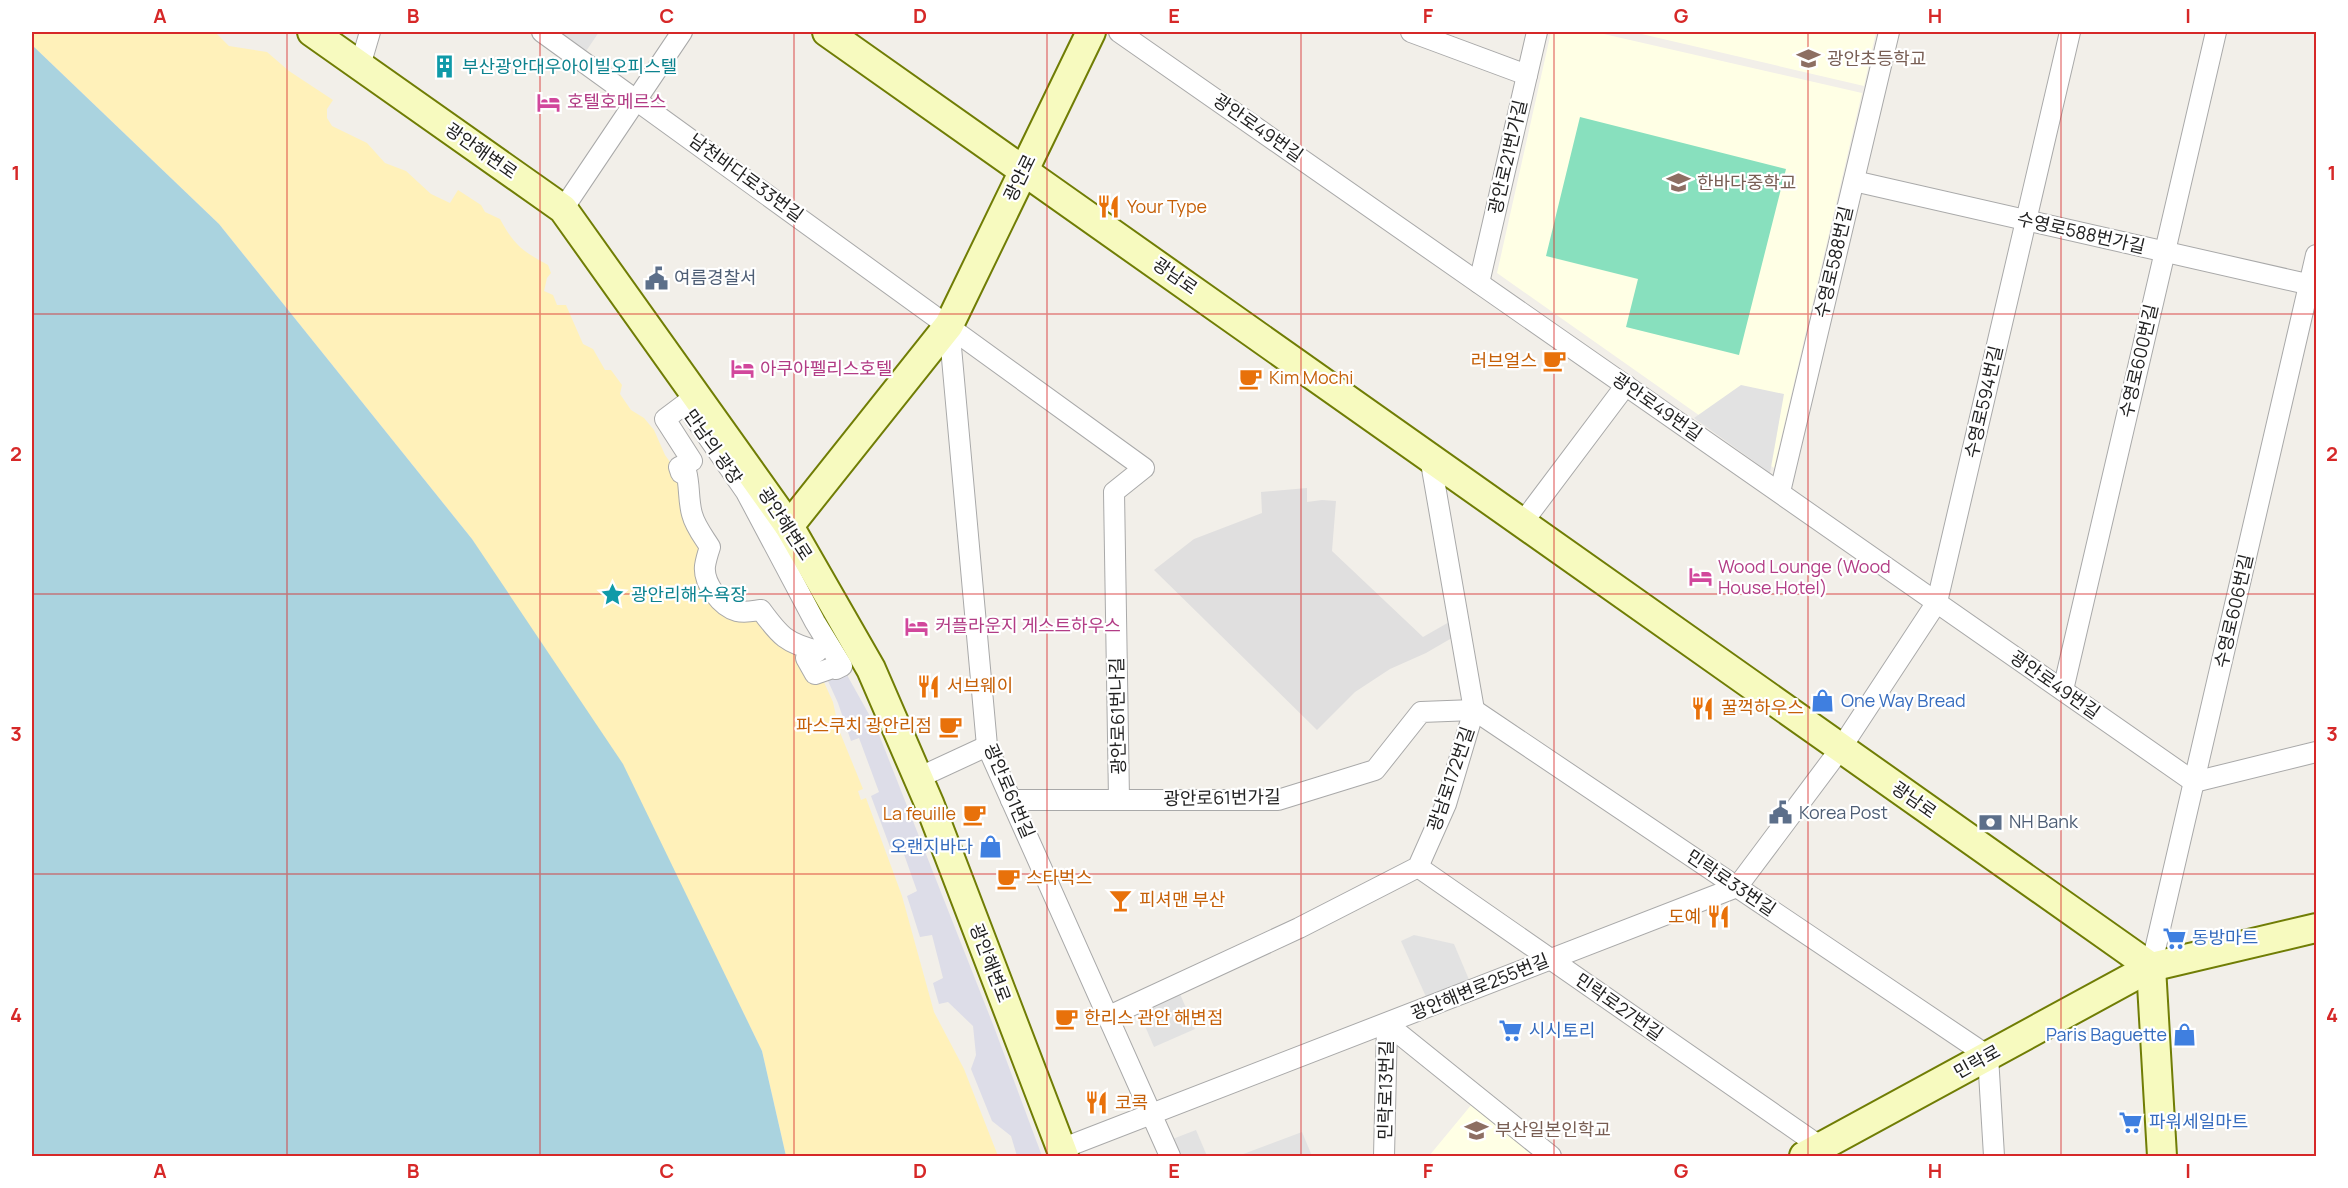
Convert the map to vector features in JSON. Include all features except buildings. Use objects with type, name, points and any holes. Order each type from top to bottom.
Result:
[{"type":"main road","name":"광안해변로","points":[[312,32],[563,209],[789,526],[871,669],[918,778],[1062,1153]]},
{"type":"main road","name":"광남로","points":[[827,32],[2151,967]]},
{"type":"main road","name":"광안로","points":[[789,526],[949,325],[1091,32]]},
{"type":"main road","name":"민락로","points":[[1815,1153],[2151,967],[2316,928]]},
{"type":"main road","points":[[2151,967],[2163,1156]]},
{"type":"street","points":[[360,66],[370,32]]},
{"type":"street","name":"남천바다로33번길","points":[[542,32],[949,325]]},
{"type":"street","points":[[563,209],[682,32]]},
{"type":"street","name":"광안로49번길","points":[[1119,32],[2194,782]]},
{"type":"street","points":[[1412,32],[1527,75]]},
{"type":"street","name":"광안로21번가길","points":[[1479,283],[1537,32]]},
{"type":"street","name":"수영로588번길","points":[[1780,492],[1889,32]]},
{"type":"street","name":"수영로594번길","points":[[1841,748],[1937,602],[2070,32]]},
{"type":"street","name":"수영로600번길","points":[[2063,690],[2216,32]]},
{"type":"street","name":"수영로588번가길","points":[[1854,181],[2313,285]]},
{"type":"street","name":"수영로606번길","points":[[2151,967],[2313,285],[2316,255]]},
{"type":"street","name":"광안로61번나길","points":[[949,325],[1144,468],[1114,492],[1119,799]]},
{"type":"street","name":"광안로61번길","points":[[949,325],[987,746],[1170,1156]]},
{"type":"street","points":[[1523,522],[1626,385]]},
{"type":"street","name":"만남의 광장","points":[[685,404],[746,492],[842,666],[815,674],[806,658],[818,651],[804,648],[779,634],[761,610],[735,611],[721,600],[707,580],[705,567],[710,547],[692,514],[686,471],[681,473],[679,467],[692,461],[665,419],[685,404]]},
{"type":"street","name":"광남로172번길","points":[[1418,867],[1446,804],[1474,710],[1430,457]]},
{"type":"street","name":"광안로61번가길","points":[[1011,800],[1278,800],[1375,770],[1421,712],[1474,710]]},
{"type":"street","name":"민락로33번길","points":[[1474,710],[1988,1056]]},
{"type":"street","points":[[918,778],[987,746]]},
{"type":"street","points":[[1737,888],[1841,748]]},
{"type":"street","points":[[2194,782],[2316,752]]},
{"type":"street","points":[[1109,1016],[1299,928],[1418,867]]},
{"type":"street","name":"민락로27번길","points":[[1418,867],[1550,959],[1815,1153]]},
{"type":"street","name":"광안해변로255번길","points":[[1062,1153],[1153,1114],[1737,888]]},
{"type":"street","points":[[1388,1024],[1551,1156]]},
{"type":"street","name":"민락로13번길","points":[[1384,1156],[1388,1024]]},
{"type":"street","points":[[1988,1056],[1994,1156]]},
{"type":"shaded area","points":[[547,32],[599,32],[582,57]]},
{"type":"shaded area","name":"한바다중학교","points":[[1551,32],[1595,32],[1862,93],[1774,468],[1497,273]]},
{"type":"shaded area","name":"광안초등학교","points":[[1633,32],[1876,32],[1864,86]]},
{"type":"shaded area","points":[[1741,385],[1784,394],[1770,473],[1694,418]]},
{"type":"shaded area","points":[[1307,488],[1307,502],[1336,501],[1332,551],[1423,637],[1451,621],[1457,635],[1426,653],[1390,669],[1355,692],[1317,730],[1154,570],[1194,539],[1262,513],[1261,492]]},
{"type":"shaded area","points":[[842,666],[876,727],[1042,1156],[1017,1156],[1011,1136],[992,1121],[971,1069],[976,1055],[973,1026],[948,1002],[939,1004],[933,983],[943,978],[932,935],[920,937],[907,896],[917,891],[900,843],[890,847],[871,796],[879,792],[859,738],[851,741],[838,703],[823,670]]},
{"type":"shaded area","points":[[1414,935],[1454,944],[1470,982],[1427,999],[1401,941]]},
{"type":"shaded area","points":[[1180,994],[1195,1029],[1154,1047],[1139,1012]]},
{"type":"shaded area","name":"부산일본인학교","points":[[1472,1104],[1535,1156],[1429,1156]]},
{"type":"shaded area","points":[[1196,1130],[1207,1156],[1177,1156],[1170,1140]]},
{"type":"shaded area","points":[[1302,1132],[1312,1156],[1238,1156]]},
{"type":"sand","name":"광안리해수욕장","points":[[32,32],[215,32],[229,46],[267,52],[289,71],[333,100],[327,109],[327,118],[332,126],[367,143],[385,163],[406,171],[431,194],[450,203],[458,190],[481,205],[485,212],[500,219],[520,246],[548,265],[551,273],[547,278],[544,291],[553,295],[557,305],[566,305],[583,344],[593,349],[605,370],[611,370],[622,385],[620,394],[631,410],[644,418],[654,430],[670,462],[679,467],[707,580],[806,658],[823,680],[833,702],[839,730],[863,789],[858,791],[861,800],[866,798],[902,896],[934,1012],[964,1069],[998,1156],[786,1156],[762,1051],[715,955],[472,539],[219,224],[32,45]]},
{"type":"green space","points":[[1580,117],[1786,169],[1739,355],[1626,327],[1638,279],[1546,256]]},
{"type":"water","points":[[32,45],[219,224],[472,539],[623,764],[762,1051],[786,1156],[32,1156]]},
{"type":"place","name":"광안초등학교","points":[[1809,59]]},
{"type":"place","name":"부산광안대우아이빌오피스텔","points":[[444,67]]},
{"type":"place","name":"호텔호메르스","points":[[549,102]]},
{"type":"place","name":"한바다중학교","points":[[1679,183]]},
{"type":"place","name":"Your Type","points":[[1109,207]]},
{"type":"place","name":"여름경찰서","points":[[656,278]]},
{"type":"place","name":"러브얼스","points":[[1555,361]]},
{"type":"place","name":"아쿠아펠리스호텔","points":[[742,369]]},
{"type":"place","name":"Kim Mochi","points":[[1251,378]]},
{"type":"place","name":"Wood Lounge (Wood House Hotel)","points":[[1700,577]]},
{"type":"place","name":"광안리해수욕장","points":[[613,595]]},
{"type":"place","name":"커플라운지 게스트하우스","points":[[917,626]]},
{"type":"place","name":"서브웨이","points":[[929,686]]},
{"type":"place","name":"One Way Bread","points":[[1823,701]]},
{"type":"place","name":"꿀꺽하우스","points":[[1703,708]]},
{"type":"place","name":"파스쿠치 광안리점","points":[[950,726]]},
{"type":"place","name":"Korea Post","points":[[1781,813]]},
{"type":"place","name":"La feuille","points":[[974,814]]},
{"type":"place","name":"NH Bank","points":[[1991,822]]},
{"type":"place","name":"오랜지바다","points":[[991,847]]},
{"type":"place","name":"스타벅스","points":[[1008,878]]},
{"type":"place","name":"피셔맨 부산","points":[[1121,900]]},
{"type":"place","name":"도예","points":[[1719,917]]},
{"type":"place","name":"동방마트","points":[[2174,938]]},
{"type":"place","name":"한리스 관안 해변점","points":[[1066,1018]]},
{"type":"place","name":"시시토리","points":[[1511,1031]]},
{"type":"place","name":"Paris Baguette","points":[[2185,1035]]},
{"type":"place","name":"코콕","points":[[1097,1103]]},
{"type":"place","name":"파워세일마트","points":[[2131,1122]]},
{"type":"place","name":"부산일본인학교","points":[[1477,1130]]}]
